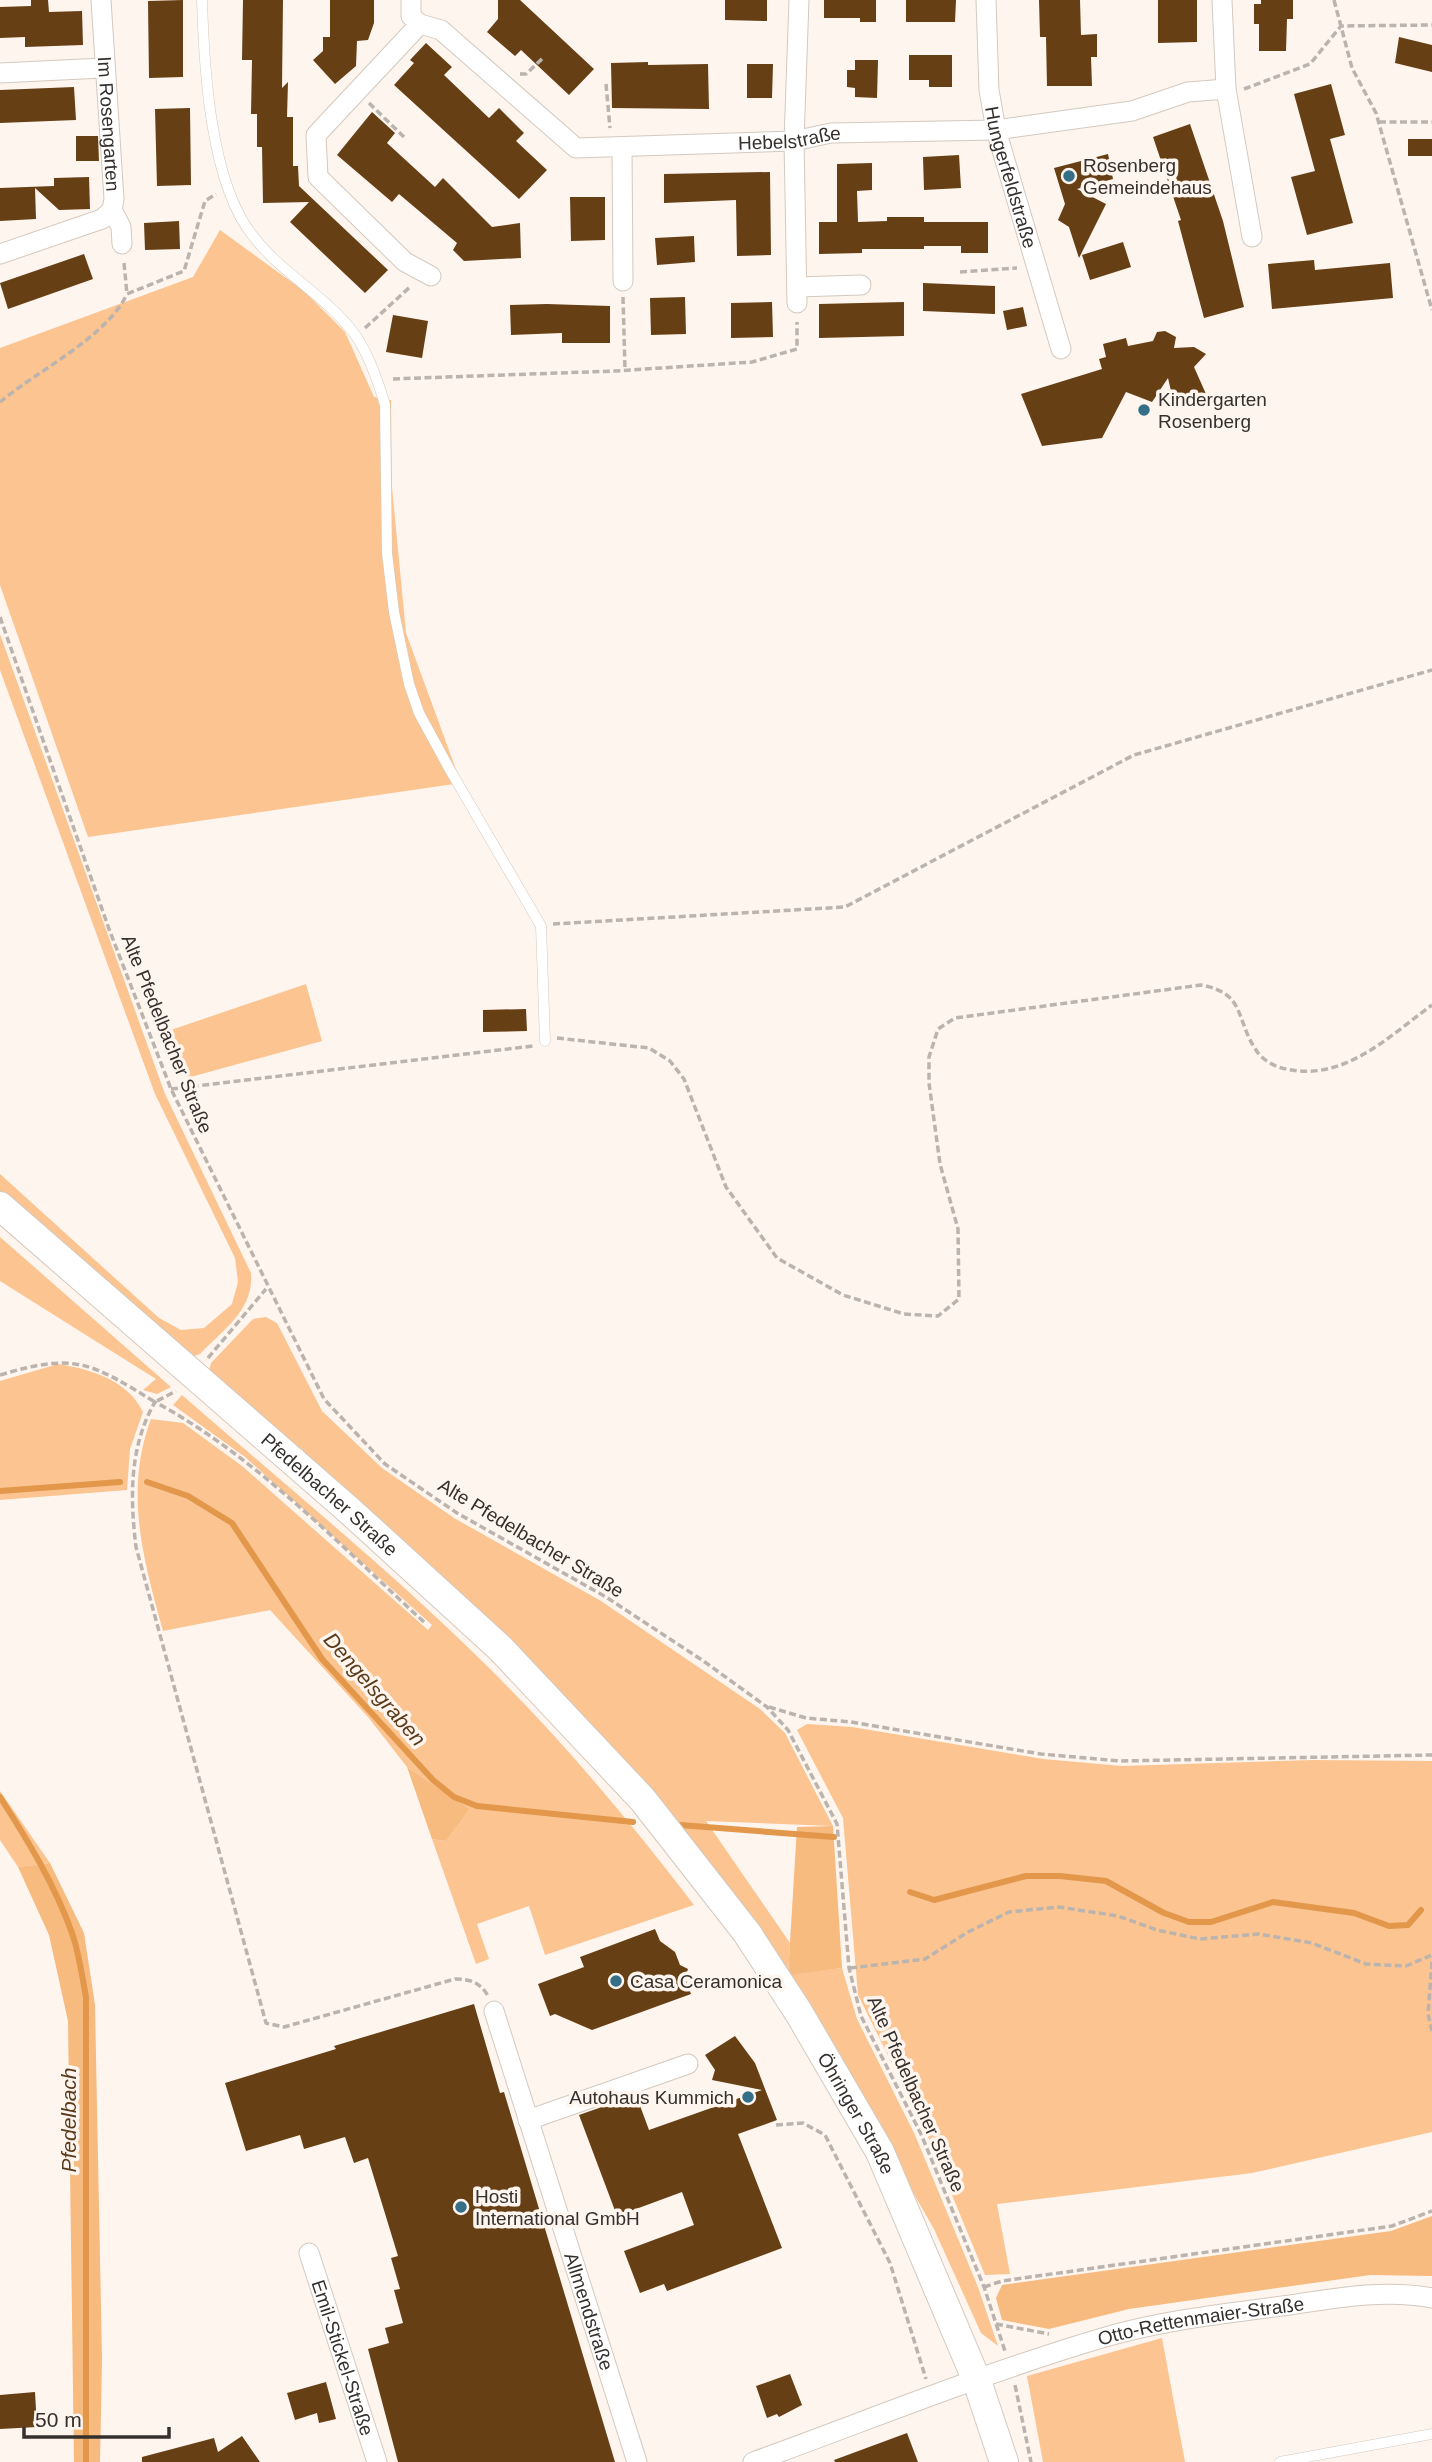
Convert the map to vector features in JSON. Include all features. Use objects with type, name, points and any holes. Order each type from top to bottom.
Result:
[{"type":"main road","name":"Pfedelbacher Straße","points":[[0,1206],[351,1512],[501,1649],[643,1800]]},
{"type":"main road","name":"Öhringer Straße","points":[[643,1800],[747,1933],[880,2152],[977,2381],[1004,2462]]},
{"type":"street","name":"Im Rosengarten","points":[[101,0],[103,68],[114,199],[112,210],[121,227],[122,244]]},
{"type":"street","points":[[411,0],[411,16],[421,24],[316,135],[318,177],[405,262],[431,276]]},
{"type":"street","points":[[799,0],[794,141],[797,295],[860,285]]},
{"type":"street","name":"Hungerfeldstraße","points":[[986,0],[989,90],[996,130],[1061,349]]},
{"type":"street","points":[[1222,0],[1226,89],[1252,237]]},
{"type":"street","name":"Hebelstraße","points":[[421,24],[441,30],[576,148],[794,141],[831,134],[996,130],[1132,111],[1188,92],[1226,89]]},
{"type":"street","points":[[0,73],[103,68]]},
{"type":"street","points":[[617,148],[623,281]]},
{"type":"street","points":[[0,254],[102,219],[112,210]]},
{"type":"street","name":"Allmendstraße","points":[[494,2011],[637,2462]]},
{"type":"street","points":[[528,2120],[688,2064]]},
{"type":"street","name":"Emil-Stickel-Straße","points":[[309,2253],[377,2462]]},
{"type":"street","name":"Otto-Rettenmaier-Straße","points":[[977,2381],[1008,2360],[1232,2312],[1378,2295],[1432,2298]]},
{"type":"street","points":[[753,2462],[977,2381]]},
{"type":"lane","points":[[202,0],[213,128],[229,190],[253,237],[356,336],[378,381],[385,405],[387,553],[396,623],[409,684],[419,713],[450,770],[541,926],[545,1041]]},
{"type":"lane","points":[[1280,2462],[1432,2434]]},
{"type":"path","points":[[1334,0],[1352,68],[1379,121],[1432,310]]},
{"type":"path","points":[[1226,89],[1249,89],[1310,64],[1341,26],[1432,25]]},
{"type":"path","points":[[506,88],[544,57]]},
{"type":"path","points":[[607,84],[617,148]]},
{"type":"path","points":[[357,92],[404,137]]},
{"type":"path","points":[[1379,121],[1432,122]]},
{"type":"path","points":[[127,294],[184,271],[205,201],[211,195],[229,190]]},
{"type":"path","points":[[0,402],[97,331],[121,306],[127,294],[122,244]]},
{"type":"path","points":[[960,272],[1036,266]]},
{"type":"path","points":[[356,336],[408,287],[431,276]]},
{"type":"path","points":[[623,281],[625,370]]},
{"type":"path","points":[[378,381],[752,362],[797,349],[797,295]]},
{"type":"path","name":"Alte Pfedelbacher Straße","points":[[0,617],[109,929],[171,1089],[324,1399],[385,1464],[457,1513],[606,1597],[767,1707],[788,1730],[836,1824],[849,1968],[861,2016],[921,2134],[984,2287],[1008,2360],[1031,2462]]},
{"type":"path","points":[[541,926],[845,907],[1134,755],[1432,670]]},
{"type":"path","points":[[171,1089],[395,1061],[527,1048],[558,1038],[649,1048],[670,1061],[684,1079],[726,1187],[777,1258],[843,1296],[904,1314],[939,1316],[960,1299],[960,1272],[958,1228],[940,1164],[929,1083],[929,1057],[939,1029],[955,1018],[1201,985],[1222,989],[1232,999],[1256,1051],[1276,1067],[1306,1074],[1349,1065],[1432,1005]]},
{"type":"path","points":[[171,1381],[180,1388]]},
{"type":"path","points":[[424,1622],[242,1461],[192,1422],[155,1402],[138,1439],[132,1512],[136,1547],[267,2023],[284,2027],[455,1979],[470,1979],[484,1989],[494,2011]]},
{"type":"path","points":[[767,1707],[806,1718],[851,1722],[1041,1754],[1120,1761],[1432,1755]]},
{"type":"path","points":[[849,1968],[925,1959],[968,1932],[1009,1912],[1059,1907],[1118,1916],[1157,1930],[1200,1939],[1259,1934],[1312,1944],[1366,1964],[1406,1966],[1432,1955]]},
{"type":"path","points":[[1432,1962],[1428,2014],[1432,2031]]},
{"type":"path","points":[[776,2125],[803,2123],[825,2136],[890,2263],[932,2397]]},
{"type":"path","points":[[984,2287],[1002,2281],[1392,2226],[1432,2211]]},
{"type":"shaded area","points":[[220,230],[304,291],[345,332],[374,397],[391,400],[392,487],[406,633],[461,783],[88,837],[0,585],[0,348],[193,277]]},
{"type":"shaded area","points":[[0,634],[165,1094],[251,1273],[248,1298],[236,1318],[200,1354],[192,1357],[42,1233],[0,1192],[0,1174],[159,1318],[181,1330],[204,1328],[232,1304],[238,1282],[235,1258],[155,1094],[0,670]]},
{"type":"shaded area","points":[[306,984],[322,1041],[187,1078],[162,1033]]},
{"type":"shaded area","points":[[0,1237],[171,1387],[157,1394],[143,1390],[156,1379],[0,1281]]},
{"type":"shaded area","points":[[266,1317],[277,1323],[322,1411],[382,1468],[454,1518],[601,1601],[760,1709],[785,1733],[833,1826],[706,1821],[790,1943],[788,1974],[842,1968],[857,2019],[915,2135],[978,2287],[998,2346],[981,2333],[934,2229],[788,1975],[659,1804],[209,1371],[211,1363],[253,1319]]},
{"type":"shaded area","points":[[58,1364],[95,1373],[118,1384],[128,1392],[143,1412],[130,1449],[127,1490],[0,1500],[0,1381]]},
{"type":"shaded area","points":[[182,1395],[375,1561],[486,1665],[542,1722],[594,1782],[694,1905],[545,1955],[529,1906],[477,1924],[489,1959],[476,1964],[432,1839],[446,1841],[470,1809],[407,1767],[368,1717],[270,1610],[163,1631],[139,1525],[139,1472],[151,1419],[183,1423],[242,1466],[428,1630],[432,1625],[245,1457],[173,1405]]},
{"type":"shaded area","points":[[807,1724],[852,1727],[1043,1759],[1122,1766],[1313,1760],[1432,1761],[1432,2132],[1252,2173],[997,2204],[1010,2274],[985,2275],[926,2132],[858,1995],[843,1818],[797,1730]]},
{"type":"shaded area","points":[[407,1767],[470,1809],[446,1841],[432,1839]]},
{"type":"shaded area","points":[[0,1791],[50,1863],[18,1867],[0,1840]]},
{"type":"shaded area","points":[[833,1826],[842,1968],[788,1975],[797,1827]]},
{"type":"shaded area","points":[[50,1863],[84,1933],[95,2005],[102,2359],[100,2462],[74,2462],[68,2021],[49,1935],[18,1867]]},
{"type":"shaded area","points":[[1432,2216],[1432,2276],[1370,2275],[1129,2309],[1049,2329],[1002,2320],[996,2298],[1002,2285],[1391,2231]]},
{"type":"shaded area","points":[[1162,2338],[1185,2462],[1043,2462],[1027,2376]]},
{"type":"building","points":[[31,0],[48,0],[49,12],[82,11],[83,45],[25,47],[25,37],[0,38],[0,7],[31,6]]},
{"type":"building","points":[[183,0],[183,77],[149,78],[148,1]]},
{"type":"building","points":[[243,0],[283,0],[282,88],[288,82],[287,117],[293,117],[293,166],[298,166],[299,186],[388,270],[365,293],[290,222],[309,202],[263,203],[262,147],[257,147],[257,114],[251,114],[252,60],[242,60]]},
{"type":"building","points":[[330,0],[374,0],[374,23],[368,40],[357,41],[356,66],[335,84],[313,60],[323,51],[323,37],[330,37]]},
{"type":"building","points":[[498,0],[520,0],[594,69],[569,95],[521,50],[515,56],[487,32],[498,19]]},
{"type":"building","points":[[725,0],[767,0],[767,21],[725,20]]},
{"type":"building","points":[[824,0],[876,0],[876,22],[860,22],[860,18],[824,18]]},
{"type":"building","points":[[906,0],[956,0],[955,22],[906,22]]},
{"type":"building","points":[[1039,0],[1080,0],[1081,35],[1097,34],[1097,57],[1091,57],[1092,86],[1047,86],[1046,37],[1040,37]]},
{"type":"building","points":[[1158,0],[1197,0],[1197,42],[1158,43]]},
{"type":"building","points":[[1261,0],[1293,0],[1293,19],[1287,19],[1286,51],[1259,51],[1259,24],[1254,24],[1254,4],[1261,4]]},
{"type":"building","points":[[1399,37],[1432,45],[1432,72],[1395,63]]},
{"type":"building","points":[[426,43],[452,67],[444,75],[489,118],[499,108],[524,133],[516,141],[547,170],[519,199],[394,85],[414,63],[410,60]]},
{"type":"building","points":[[909,55],[952,55],[952,87],[929,87],[929,80],[909,80]]},
{"type":"building","points":[[855,60],[878,60],[877,98],[855,97],[855,88],[847,87],[847,70],[855,70]]},
{"type":"building","points":[[648,62],[648,65],[708,64],[709,109],[612,108],[611,63]]},
{"type":"building","points":[[747,64],[773,64],[772,98],[747,98]]},
{"type":"building","points":[[1331,84],[1345,135],[1330,139],[1353,223],[1307,235],[1291,177],[1315,171],[1294,94]]},
{"type":"building","points":[[74,87],[76,120],[0,123],[0,90]]},
{"type":"building","points":[[190,108],[191,185],[157,186],[155,109]]},
{"type":"building","points":[[372,112],[395,133],[387,143],[435,187],[443,178],[492,227],[520,223],[521,258],[464,261],[453,250],[457,243],[399,194],[392,202],[337,155]]},
{"type":"building","points":[[1190,124],[1223,221],[1244,307],[1204,318],[1178,221],[1181,220],[1153,137]]},
{"type":"building","points":[[76,136],[98,136],[99,161],[76,161]]},
{"type":"building","points":[[1408,139],[1432,139],[1432,156],[1408,156]]},
{"type":"building","points":[[1108,154],[1113,179],[1077,189],[1106,204],[1079,258],[1069,227],[1058,220],[1065,204],[1054,168]]},
{"type":"building","points":[[959,155],[961,188],[924,190],[923,157]]},
{"type":"building","points":[[872,163],[872,190],[857,191],[858,222],[887,221],[887,217],[924,217],[924,222],[988,222],[988,253],[961,253],[961,246],[924,246],[924,249],[862,249],[862,253],[819,254],[819,222],[837,222],[837,164]]},
{"type":"building","points":[[770,172],[771,255],[737,256],[736,200],[664,203],[664,174]]},
{"type":"building","points":[[89,177],[90,209],[59,210],[35,188],[36,219],[0,221],[0,188],[54,186],[54,178]]},
{"type":"building","points":[[570,197],[605,197],[605,240],[571,241]]},
{"type":"building","points":[[179,221],[180,249],[145,250],[144,223]]},
{"type":"building","points":[[694,236],[695,262],[657,265],[655,238]]},
{"type":"building","points":[[1123,242],[1131,267],[1090,280],[1082,255]]},
{"type":"building","points":[[84,254],[93,279],[8,309],[0,283]]},
{"type":"building","points":[[1314,260],[1315,270],[1390,263],[1393,298],[1272,309],[1268,264]]},
{"type":"building","points":[[923,283],[995,286],[995,314],[923,311]]},
{"type":"building","points":[[685,297],[686,334],[651,335],[650,298]]},
{"type":"building","points":[[772,302],[773,337],[731,338],[731,303]]},
{"type":"building","points":[[904,302],[904,336],[819,338],[819,304]]},
{"type":"building","points":[[510,305],[610,306],[610,343],[562,343],[562,333],[511,335]]},
{"type":"building","points":[[1023,307],[1027,326],[1007,330],[1003,311]]},
{"type":"building","points":[[393,315],[428,321],[422,358],[386,352]]},
{"type":"building","points":[[1165,331],[1176,337],[1174,348],[1194,347],[1206,354],[1194,367],[1206,394],[1174,404],[1168,378],[1152,402],[1126,392],[1102,438],[1042,446],[1021,394],[1102,369],[1099,359],[1106,357],[1103,344],[1126,338],[1128,346],[1153,341],[1157,332]]},
{"type":"building","points":[[526,1009],[527,1031],[483,1032],[483,1010]]},
{"type":"building","name":"Casa Ceramonica","points":[[655,1929],[660,1941],[675,1952],[680,1965],[688,1969],[685,1978],[691,1994],[592,2030],[555,2014],[550,2016],[538,1984],[584,1967],[580,1957]]},
{"type":"building","name":"Hosti International GmbH","points":[[474,2004],[500,2093],[504,2092],[615,2462],[398,2462],[368,2349],[389,2343],[385,2328],[403,2323],[394,2290],[400,2289],[391,2258],[398,2256],[368,2158],[354,2163],[345,2137],[304,2149],[300,2135],[246,2151],[225,2083],[336,2049],[334,2046]]},
{"type":"building","points":[[735,2036],[755,2063],[777,2120],[738,2134],[782,2248],[667,2291],[664,2284],[640,2293],[624,2251],[694,2225],[682,2192],[617,2216],[579,2115],[636,2095],[649,2130],[762,2090],[712,2080],[715,2070],[705,2055]]},
{"type":"building","points":[[790,2374],[802,2405],[779,2417],[777,2414],[767,2418],[756,2386]]},
{"type":"building","points":[[326,2382],[336,2419],[319,2423],[317,2413],[295,2420],[287,2393]]},
{"type":"building","points":[[35,2392],[37,2427],[0,2429],[0,2395]]},
{"type":"building","points":[[907,2433],[918,2462],[834,2460]]},
{"type":"building","points":[[242,2436],[260,2462],[142,2462],[142,2457],[214,2438],[218,2452]]},
{"type":"waterway","name":"Dengelsgraben","points":[[0,1491],[120,1482]]},
{"type":"waterway","name":"Dengelsgraben","points":[[147,1482],[188,1496],[232,1523],[322,1659],[433,1780],[454,1797],[477,1806],[633,1822]]},
{"type":"waterway","name":"Pfedelbach","points":[[0,1797],[40,1863],[65,1915],[77,1948],[86,1997],[86,2462]]},
{"type":"waterway","name":"Dengelsgraben","points":[[680,1825],[834,1837]]},
{"type":"waterway","name":"Dengelsgraben","points":[[910,1892],[934,1900],[1026,1876],[1060,1876],[1106,1881],[1164,1913],[1189,1922],[1211,1922],[1273,1902],[1354,1913],[1389,1926],[1408,1925],[1421,1910]]},
{"type":"place","name":"Rosenberg Gemeindehaus","points":[[1069,176]]},
{"type":"place","name":"Kindergarten Rosenberg","points":[[1144,410]]},
{"type":"place","name":"Casa Ceramonica","points":[[616,1981]]},
{"type":"place","name":"Autohaus Kummich","points":[[748,2097]]},
{"type":"place","name":"Hosti International GmbH","points":[[461,2207]]}]
